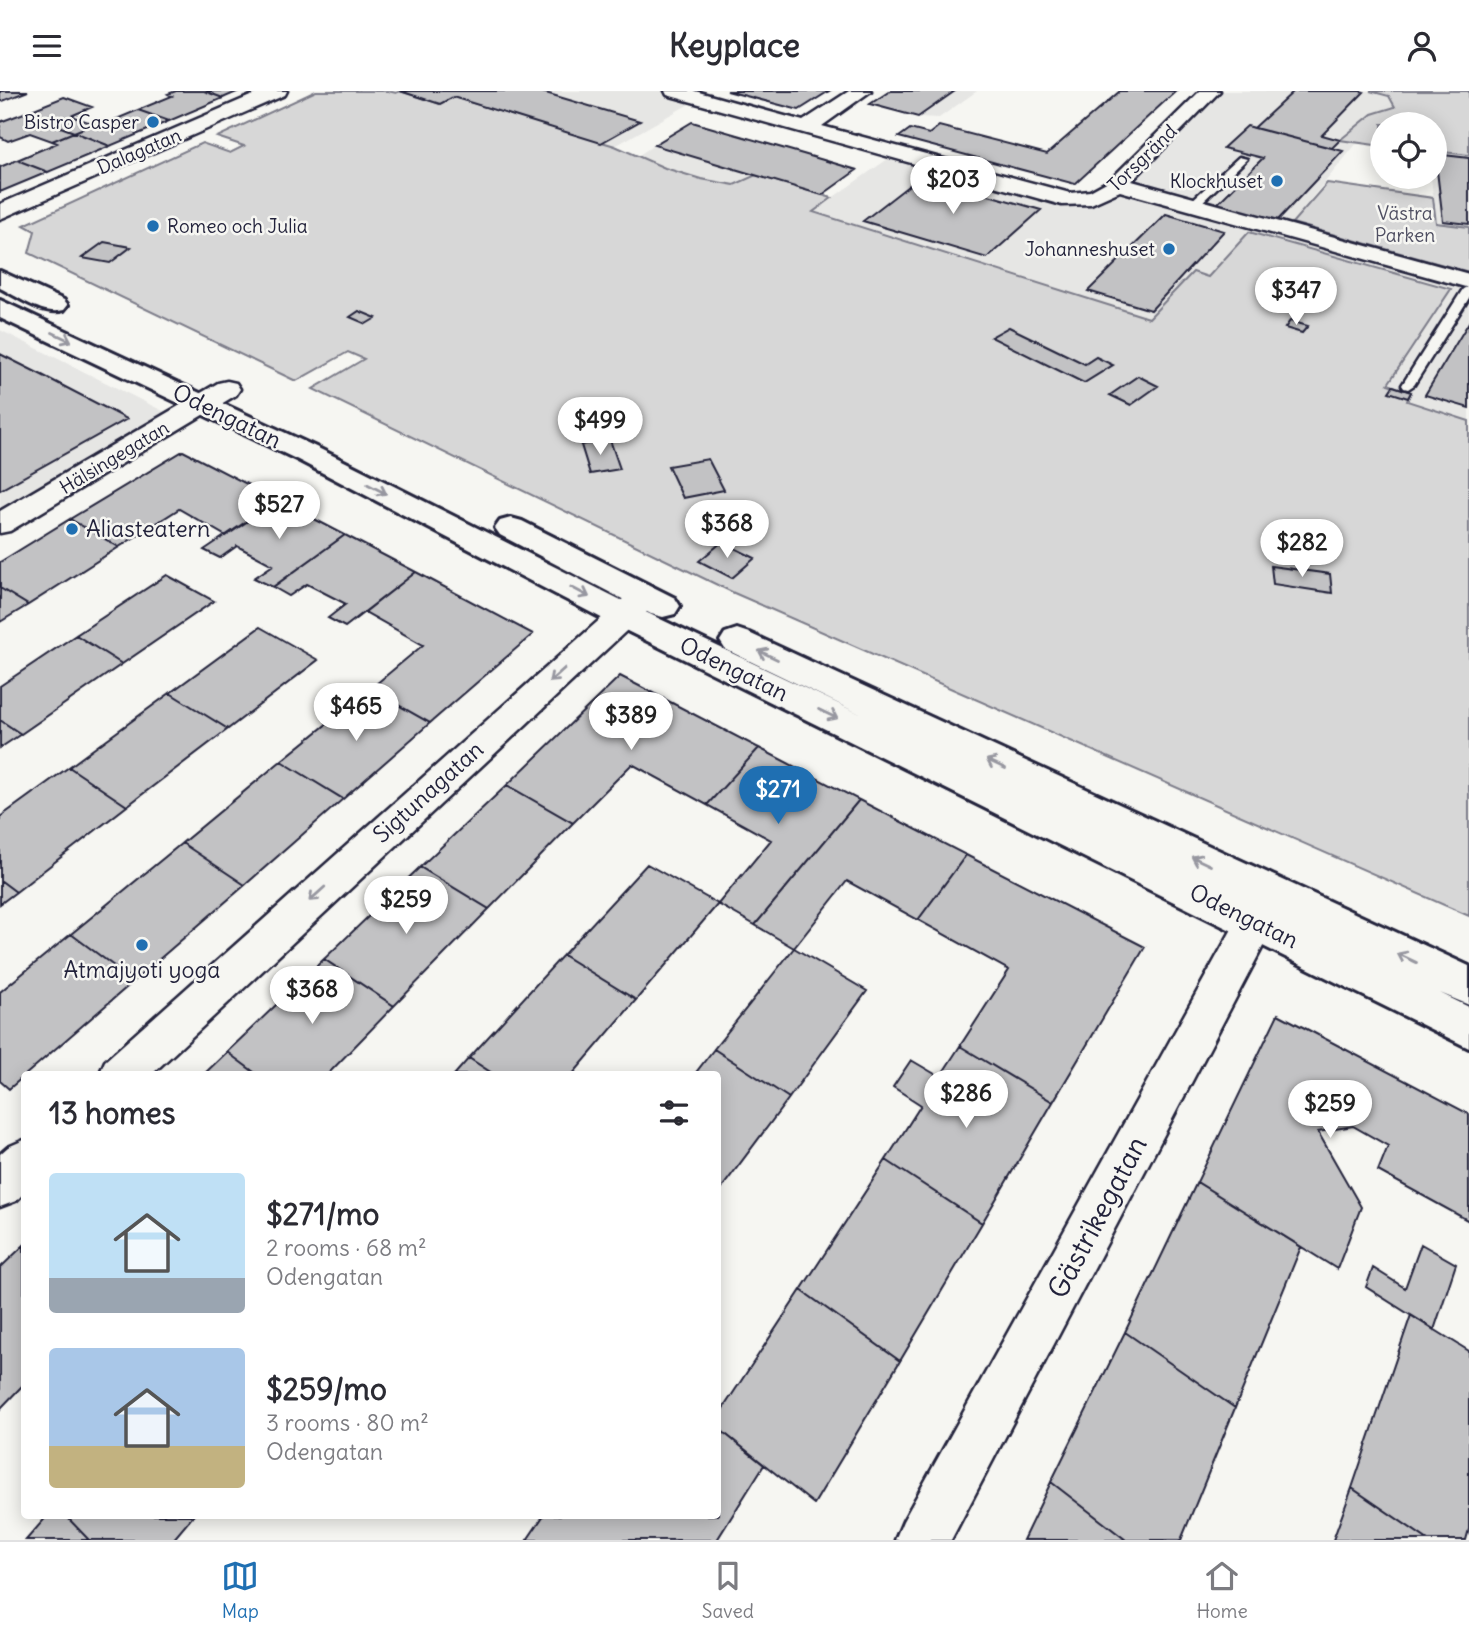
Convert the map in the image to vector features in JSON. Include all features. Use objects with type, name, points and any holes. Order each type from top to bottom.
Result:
[{"type":"main road","name":"Odengatan","points":[[0,278],[215,396],[332,467],[634,606],[1265,909],[1469,1028]]},
{"type":"main road","name":"Odengatan","points":[[0,308],[215,396]]},
{"type":"main road","name":"Odengatan","points":[[1265,909],[1469,986]]},
{"type":"street","name":"Dalagatan","points":[[0,212],[278,91]]},
{"type":"street","points":[[674,91],[806,128],[862,91]]},
{"type":"street","name":"Torsgränd","points":[[806,128],[1062,199],[1091,199],[1117,184],[1211,91]]},
{"type":"street","points":[[1117,184],[1469,281]]},
{"type":"street","name":"Hälsingegatan","points":[[0,524],[215,396]]},
{"type":"street","name":"Sigtunagatan","points":[[124,1071],[634,606]]},
{"type":"street","name":"Gästrikegatan","points":[[922,1540],[1265,909]]},
{"type":"street","points":[[0,1185],[21,1165]]},
{"type":"lane","points":[[1193,205],[1242,159]]},
{"type":"lane","points":[[1408,385],[1469,289]]},
{"type":"shaded area","points":[[388,91],[669,91],[698,99],[615,146]]},
{"type":"shaded area","points":[[955,91],[977,91],[939,118],[918,117]]},
{"type":"shaded area","points":[[1213,91],[1370,91],[1389,95],[1395,107],[1370,112],[1370,116],[1341,139],[1357,143],[1292,222],[1469,272],[1469,421],[812,212],[895,154],[1092,200]]},
{"type":"shaded area","points":[[654,145],[756,175],[734,185],[701,179],[665,168],[639,155]]},
{"type":"shaded area","points":[[1447,152],[1469,155],[1469,227],[1436,223],[1432,189],[1447,189]]},
{"type":"shaded area","points":[[0,330],[177,418],[0,511]]},
{"type":"green space","points":[[316,91],[400,91],[440,104],[453,97],[615,146],[665,168],[701,179],[734,185],[756,175],[832,198],[813,212],[1149,318],[1193,272],[1208,277],[1249,232],[1451,289],[1388,384],[1411,392],[1407,401],[1469,421],[1469,916],[734,593],[313,389],[364,359],[348,352],[296,381],[29,253],[35,231],[24,225],[202,143],[230,153],[244,146],[217,137]]},
{"type":"green space","name":"Västra Parken","points":[[1370,91],[1469,91],[1469,155],[1447,152],[1447,112],[1379,112],[1395,107],[1389,96]]},
{"type":"green space","name":"Västra Parken","points":[[1370,116],[1370,144],[1340,140]]},
{"type":"green space","name":"Västra Parken","points":[[1327,183],[1433,198],[1436,223],[1469,227],[1469,272],[1292,223]]},
{"type":"building","points":[[0,91],[28,91],[0,102]]},
{"type":"building","points":[[176,91],[204,91],[223,98],[169,121],[138,110],[172,96],[168,94]]},
{"type":"building","points":[[204,91],[239,91],[223,98]]},
{"type":"building","points":[[400,91],[539,91],[640,121],[601,143],[453,97],[440,104]]},
{"type":"building","points":[[727,91],[829,91],[799,110]]},
{"type":"building","points":[[890,91],[955,91],[918,117],[870,104]]},
{"type":"building","points":[[1120,91],[1176,91],[1075,184],[899,137],[910,129],[929,134],[939,126],[1047,154]]},
{"type":"building","points":[[1294,91],[1364,92],[1322,135],[1340,140],[1332,148],[1254,128]]},
{"type":"building","points":[[64,97],[92,107],[71,116],[94,124],[74,132],[24,113]]},
{"type":"building","points":[[138,110],[169,121],[110,146],[74,132],[94,124],[100,126]]},
{"type":"building","points":[[24,113],[74,132],[52,141],[30,133],[8,141],[0,137],[0,122]]},
{"type":"building","points":[[692,122],[857,170],[822,195],[654,145]]},
{"type":"building","name":"Klockhuset","points":[[1247,126],[1343,151],[1277,221],[1217,204],[1263,158],[1223,148]]},
{"type":"building","points":[[74,132],[110,146],[48,172],[17,160],[57,143],[52,141]]},
{"type":"building","points":[[1447,155],[1469,158],[1469,224],[1443,221],[1439,189],[1447,189]]},
{"type":"building","points":[[17,160],[48,172],[0,192],[0,167]]},
{"type":"building","points":[[921,176],[1041,210],[987,258],[863,221]]},
{"type":"building","name":"Johanneshuset","points":[[1166,214],[1224,231],[1151,310],[1088,291]]},
{"type":"building","points":[[104,242],[131,247],[110,263],[82,258]]},
{"type":"building","points":[[359,311],[376,318],[366,324],[350,317]]},
{"type":"building","points":[[1290,321],[1308,326],[1302,333],[1285,328]]},
{"type":"building","points":[[1469,322],[1469,408],[1425,395]]},
{"type":"building","points":[[1009,327],[1085,364],[1096,357],[1113,365],[1084,383],[991,337]]},
{"type":"building","points":[[0,354],[42,375],[127,419],[0,490]]},
{"type":"building","points":[[1138,376],[1158,386],[1131,405],[1110,395]]},
{"type":"building","points":[[1393,386],[1411,392],[1408,398],[1389,392]]},
{"type":"building","points":[[610,440],[620,469],[590,474],[581,445]]},
{"type":"building","points":[[183,451],[278,500],[226,536],[179,509],[119,547],[70,519]]},
{"type":"building","points":[[708,459],[724,490],[683,498],[668,466]]},
{"type":"building","points":[[278,500],[345,535],[273,587],[254,578],[273,565],[237,546],[220,558],[204,550]]},
{"type":"building","points":[[70,519],[119,547],[28,605],[0,588],[0,562]]},
{"type":"building","points":[[345,535],[416,572],[345,627],[328,618],[346,604],[307,584],[289,596],[273,587]]},
{"type":"building","points":[[722,542],[755,558],[732,578],[699,561]]},
{"type":"building","points":[[1271,566],[1330,574],[1332,593],[1273,584]]},
{"type":"building","points":[[416,572],[533,634],[430,723],[370,689],[423,645],[365,612]]},
{"type":"building","points":[[167,575],[214,601],[122,664],[76,635]]},
{"type":"building","points":[[0,588],[28,605],[0,622]]},
{"type":"building","points":[[260,627],[318,660],[228,729],[170,693]]},
{"type":"building","points":[[76,635],[122,664],[21,734],[0,720],[0,686]]},
{"type":"building","points":[[620,676],[759,748],[707,805],[632,764],[573,823],[507,785]]},
{"type":"building","points":[[370,689],[430,723],[343,799],[281,761]]},
{"type":"building","points":[[170,693],[228,729],[127,806],[69,767]]},
{"type":"building","points":[[0,720],[21,734],[0,748]]},
{"type":"building","points":[[759,748],[859,800],[755,925],[718,904],[771,840],[707,805]]},
{"type":"building","points":[[281,761],[343,799],[245,885],[182,843]]},
{"type":"building","points":[[69,767],[127,806],[16,892],[0,880],[0,817]]},
{"type":"building","points":[[507,785],[573,823],[489,909],[420,867]]},
{"type":"building","points":[[859,800],[966,855],[918,920],[847,881],[794,948],[755,925]]},
{"type":"building","points":[[182,843],[245,885],[134,981],[71,934]]},
{"type":"building","points":[[966,855],[1145,947],[1053,1102],[960,1046],[1009,970],[918,920]]},
{"type":"building","points":[[647,864],[718,904],[636,1000],[563,955]]},
{"type":"building","points":[[420,867],[489,909],[394,1006],[324,959]]},
{"type":"building","points":[[0,880],[16,892],[0,904]]},
{"type":"building","points":[[71,934],[134,981],[30,1071],[21,1071],[21,1079],[9,1089],[0,1081],[0,992]]},
{"type":"building","points":[[794,948],[867,991],[789,1098],[714,1049]]},
{"type":"building","points":[[563,955],[636,1000],[575,1071],[489,1071],[469,1058]]},
{"type":"building","points":[[324,959],[394,1006],[331,1071],[253,1071],[227,1052]]},
{"type":"building","points":[[1278,1014],[1469,1114],[1469,1221],[1378,1171],[1388,1146],[1353,1126],[1318,1132],[1361,1207],[1337,1269],[1197,1182]]},
{"type":"building","points":[[960,1046],[1053,1102],[982,1223],[886,1160],[921,1105],[893,1087],[911,1060],[940,1077]]},
{"type":"building","points":[[714,1049],[789,1098],[721,1189],[721,1071],[697,1071]]},
{"type":"building","points":[[227,1052],[253,1071],[207,1071]]},
{"type":"building","points":[[469,1058],[489,1071],[458,1071]]},
{"type":"building","points":[[886,1160],[982,1223],[900,1361],[801,1290]]},
{"type":"building","points":[[1197,1182],[1301,1247],[1235,1408],[1125,1332]]},
{"type":"building","points":[[1421,1244],[1456,1264],[1434,1330],[1366,1287],[1373,1268],[1405,1288]]},
{"type":"building","points":[[21,1248],[21,1387],[0,1409],[0,1268]]},
{"type":"building","points":[[801,1290],[900,1361],[814,1504],[721,1430],[721,1411]]},
{"type":"building","points":[[1411,1315],[1469,1351],[1469,1529],[1466,1540],[1428,1540],[1352,1488]]},
{"type":"building","points":[[1125,1332],[1235,1408],[1181,1540],[1126,1540],[1051,1482]]},
{"type":"building","points":[[721,1430],[764,1465],[717,1540],[527,1540],[541,1519],[721,1519]]},
{"type":"building","points":[[1051,1482],[1126,1540],[1023,1540]]},
{"type":"building","points":[[1352,1488],[1428,1540],[1333,1540]]},
{"type":"building","points":[[44,1519],[69,1519],[89,1540],[26,1540]]},
{"type":"building","points":[[69,1519],[191,1519],[173,1540],[89,1540]]},
{"type":"place","name":"Bistro Casper","points":[[153,122]]},
{"type":"place","name":"Klockhuset","points":[[1277,181]]},
{"type":"place","name":"Romeo och Julia","points":[[153,226]]},
{"type":"place","name":"Johanneshuset","points":[[1169,249]]},
{"type":"place","name":"Aliasteatern","points":[[72,529]]},
{"type":"place","name":"Atmajyoti yoga","points":[[142,945]]}]
